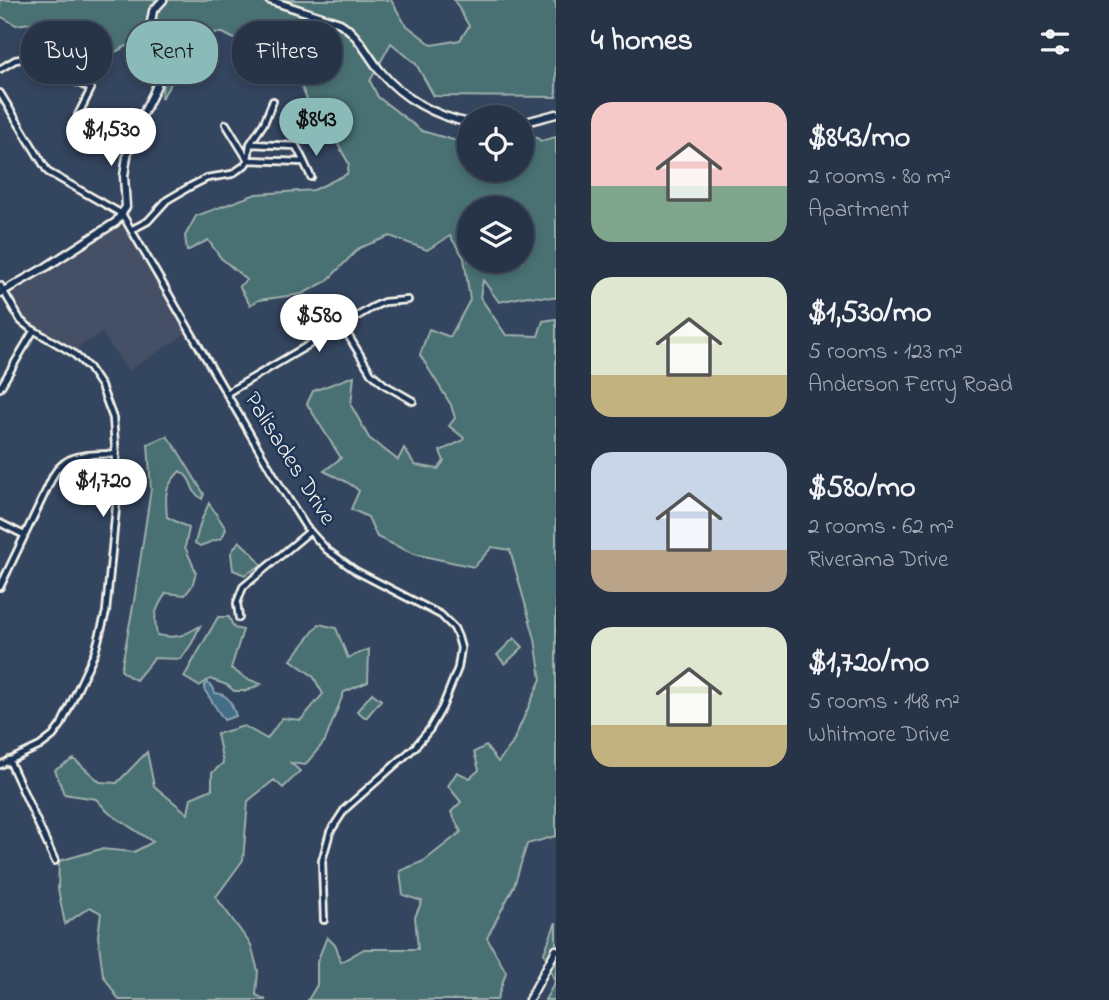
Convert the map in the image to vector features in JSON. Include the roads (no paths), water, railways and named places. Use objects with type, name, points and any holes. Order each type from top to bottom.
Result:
[{"type":"street","points":[[0,765],[40,746],[58,730],[98,646],[106,612],[117,507],[113,418],[107,397],[95,376],[73,354],[21,321],[1,290],[116,222],[122,214],[127,203],[124,176],[128,150],[159,80],[159,54],[151,22],[153,11],[163,0]]},
{"type":"street","points":[[269,0],[340,23],[357,37],[380,71],[401,92],[432,111],[457,120]]},
{"type":"street","points":[[0,69],[15,60],[27,58],[91,89],[78,115]]},
{"type":"street","points":[[0,93],[48,173],[122,214]]},
{"type":"street","points":[[131,230],[148,221],[167,200],[183,190],[207,178],[232,174],[245,165],[250,144],[264,123],[273,101]]},
{"type":"street","points":[[534,120],[556,114]]},
{"type":"street","points":[[226,124],[248,160]]},
{"type":"street","points":[[250,144],[296,146],[312,177]]},
{"type":"street","points":[[248,160],[304,162]]},
{"type":"street","name":"Palisades Drive","points":[[122,214],[299,517],[327,550],[346,565],[444,618],[456,631],[461,648],[458,668],[442,708],[430,729],[415,747],[345,810],[330,832],[322,861],[324,920]]},
{"type":"street","points":[[226,393],[379,304],[408,300]]},
{"type":"street","points":[[342,325],[372,373],[385,385],[413,401]]},
{"type":"street","points":[[0,388],[34,330]]},
{"type":"street","points":[[0,587],[54,474],[63,463],[80,456],[116,454]]},
{"type":"street","points":[[0,523],[25,535]]},
{"type":"street","points":[[239,618],[237,603],[243,587],[310,531]]},
{"type":"street","points":[[9,760],[55,861]]},
{"type":"street","points":[[529,1000],[556,950]]}]
